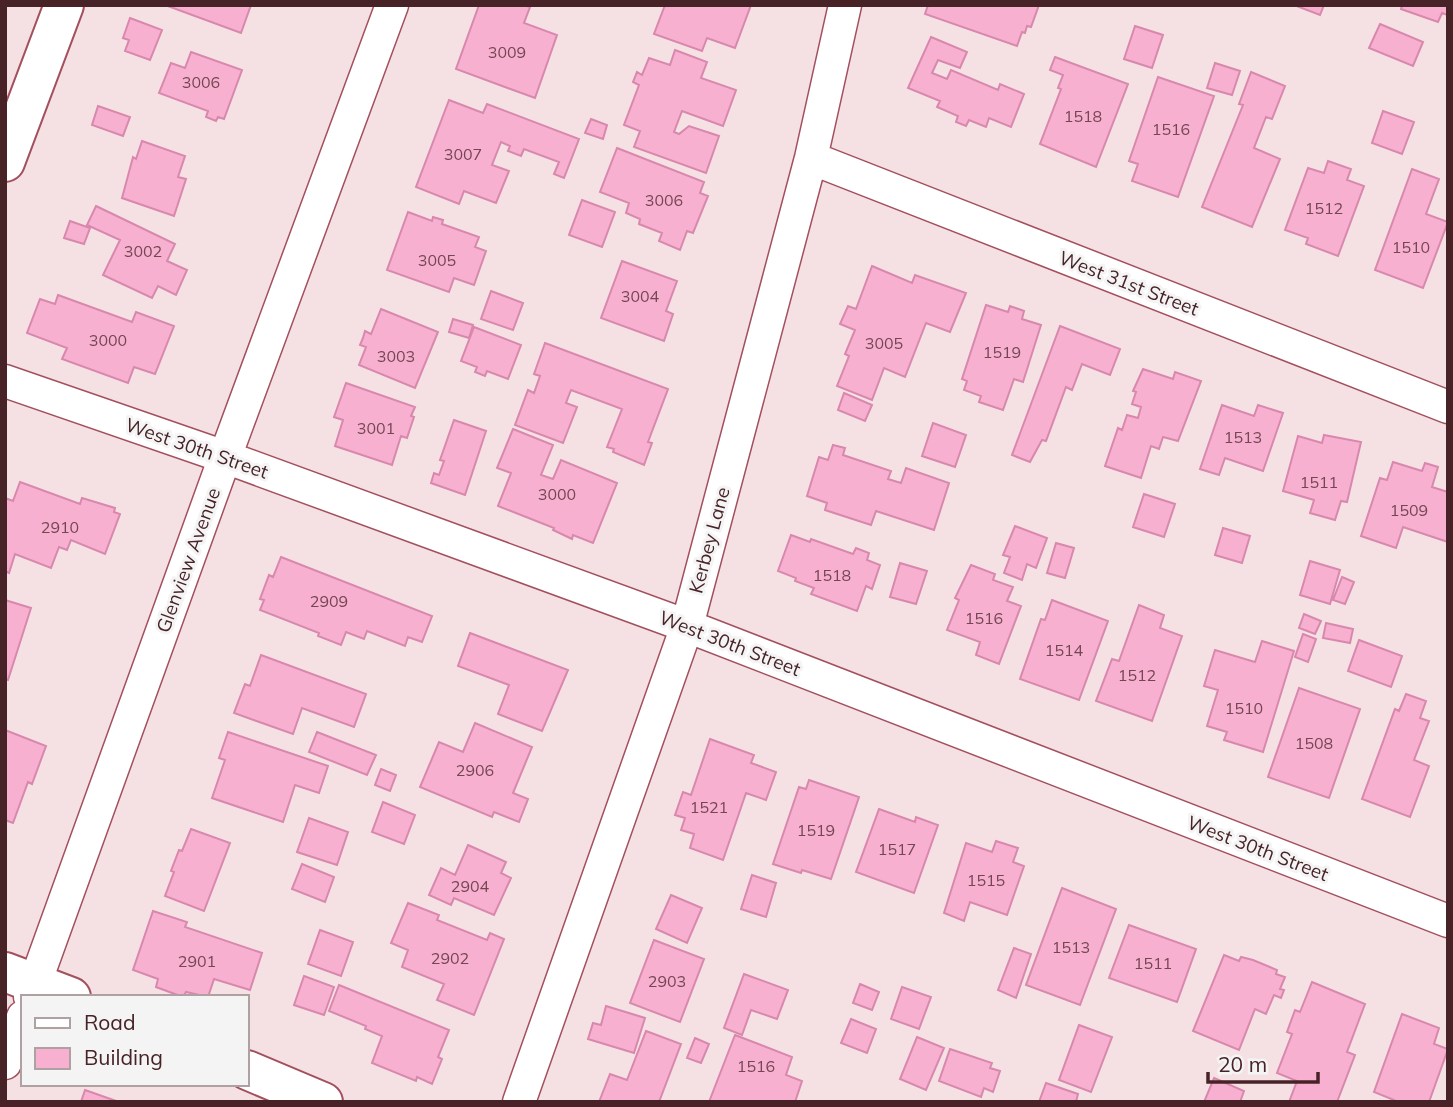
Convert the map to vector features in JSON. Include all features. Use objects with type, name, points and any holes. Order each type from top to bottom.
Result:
[{"type":"street","points":[[5,162],[64,5]]},
{"type":"street","name":"Glenview Avenue","points":[[23,992],[392,5]]},
{"type":"street","name":"Kerbey Lane","points":[[519,1102],[687,626],[811,158],[845,5]]},
{"type":"street","name":"West 31st Street","points":[[811,158],[1448,407]]},
{"type":"street","name":"West 30th Street","points":[[5,381],[225,457],[687,626],[1448,921]]},
{"type":"street","points":[[23,992],[52,995]]},
{"type":"street","name":"Glenview Avenue","points":[[5,1063],[21,1000]]},
{"type":"street","points":[[248,1070],[323,1102]]},
{"type":"building","points":[[165,5],[251,5],[241,33]]},
{"type":"building","points":[[479,5],[530,7],[524,23],[557,35],[535,98],[456,69]]},
{"type":"building","points":[[665,5],[751,5],[735,48],[707,38],[702,51],[654,34]]},
{"type":"building","points":[[928,5],[1039,5],[1031,27],[1027,26],[1025,33],[1022,32],[1017,46],[925,14]]},
{"type":"building","points":[[1294,5],[1324,5],[1320,15]]},
{"type":"building","points":[[1402,5],[1448,5],[1448,15],[1442,13],[1438,22],[1401,9]]},
{"type":"building","points":[[130,18],[162,30],[150,60],[125,51],[129,40],[123,38]]},
{"type":"building","points":[[1380,24],[1423,42],[1413,66],[1369,48]]},
{"type":"building","points":[[1135,26],[1163,35],[1152,68],[1124,59]]},
{"type":"building","points":[[931,37],[967,52],[960,68],[938,60],[932,73],[947,79],[951,70],[998,90],[1000,84],[1024,94],[1011,127],[989,118],[986,127],[969,120],[966,126],[956,122],[958,116],[937,107],[940,101],[908,88]]},
{"type":"building","points":[[675,50],[707,62],[701,78],[736,90],[723,126],[682,111],[674,132],[679,134],[689,126],[719,136],[706,173],[634,147],[640,131],[624,125],[639,85],[633,82],[637,72],[642,75],[649,58],[670,65]]},
{"type":"building","points":[[191,52],[242,70],[224,119],[218,117],[216,121],[206,117],[208,111],[159,93],[171,63],[185,68]]},
{"type":"building","points":[[1055,57],[1128,84],[1096,167],[1040,144],[1061,89],[1058,88],[1063,75],[1050,70]]},
{"type":"building","points":[[1215,63],[1240,71],[1232,95],[1207,88]]},
{"type":"building","points":[[1251,72],[1285,86],[1272,119],[1266,117],[1254,148],[1280,159],[1252,227],[1202,207],[1243,105],[1239,104]]},
{"type":"building","points":[[1158,77],[1214,96],[1178,197],[1132,181],[1138,164],[1129,161]]},
{"type":"building","points":[[449,100],[483,113],[487,104],[579,139],[564,178],[554,174],[559,162],[524,149],[521,156],[508,151],[510,146],[501,142],[492,165],[509,171],[496,203],[464,191],[459,204],[416,187]]},
{"type":"building","points":[[98,106],[130,117],[123,136],[92,125]]},
{"type":"building","points":[[1383,111],[1414,122],[1402,154],[1372,143]]},
{"type":"building","points":[[591,119],[607,125],[603,139],[585,133]]},
{"type":"building","points":[[142,141],[185,156],[178,177],[186,179],[174,216],[122,198],[133,157],[136,159]]},
{"type":"building","points":[[617,148],[704,182],[700,193],[708,196],[693,233],[687,231],[680,250],[659,241],[662,233],[639,224],[640,219],[626,213],[629,203],[600,192]]},
{"type":"building","points":[[1328,161],[1351,169],[1347,180],[1364,186],[1338,256],[1306,244],[1308,238],[1285,230],[1308,168],[1324,173]]},
{"type":"building","points":[[1412,169],[1439,179],[1426,214],[1448,222],[1423,288],[1375,270]]},
{"type":"building","points":[[582,200],[615,212],[602,247],[569,235]]},
{"type":"building","points":[[96,206],[175,244],[167,261],[187,270],[176,295],[158,286],[152,298],[103,275],[120,240],[87,225]]},
{"type":"building","points":[[408,212],[432,221],[433,217],[443,220],[442,224],[479,237],[475,247],[486,251],[474,285],[454,278],[449,292],[387,270]]},
{"type":"building","points":[[70,221],[90,228],[84,244],[64,238]]},
{"type":"building","points":[[622,261],[677,281],[666,311],[673,314],[664,341],[601,318]]},
{"type":"building","points":[[872,266],[912,283],[915,275],[966,293],[950,332],[926,323],[905,377],[884,368],[872,400],[837,386],[849,356],[845,354],[855,330],[840,324],[848,306],[856,309]]},
{"type":"building","points":[[491,291],[523,303],[513,330],[481,319]]},
{"type":"building","points":[[58,295],[132,322],[136,312],[174,326],[155,374],[134,367],[128,383],[62,359],[67,348],[27,333],[40,299],[55,304]]},
{"type":"building","points":[[986,305],[1008,312],[1010,306],[1024,311],[1022,319],[1041,325],[1023,382],[1014,379],[1003,410],[979,402],[981,396],[964,390],[967,381],[962,379]]},
{"type":"building","points":[[381,309],[438,332],[415,388],[359,365],[366,347],[360,345],[365,331],[371,334]]},
{"type":"building","points":[[453,319],[473,325],[469,338],[449,332]]},
{"type":"building","points":[[1060,326],[1120,349],[1110,375],[1082,364],[1072,390],[1066,387],[1046,441],[1042,440],[1030,462],[1012,455]]},
{"type":"building","points":[[474,327],[521,345],[508,379],[487,371],[485,376],[475,372],[477,367],[461,361]]},
{"type":"building","points":[[545,343],[668,389],[648,442],[652,443],[644,465],[607,447],[622,409],[571,390],[566,403],[577,407],[563,443],[515,425],[528,390],[534,393],[540,376],[534,374]]},
{"type":"building","points":[[1143,369],[1173,379],[1175,372],[1201,381],[1178,441],[1163,437],[1159,449],[1151,446],[1141,478],[1105,466],[1118,428],[1122,430],[1127,415],[1138,418],[1141,407],[1132,404],[1136,392],[1133,391]]},
{"type":"building","points":[[346,383],[415,407],[407,438],[401,436],[392,465],[335,446],[343,420],[334,417]]},
{"type":"building","points":[[844,393],[872,405],[865,421],[838,410]]},
{"type":"building","points":[[1222,405],[1254,416],[1258,405],[1283,413],[1263,471],[1225,458],[1219,475],[1200,469]]},
{"type":"building","points":[[454,420],[486,431],[465,495],[431,483],[434,473],[439,475],[444,461],[440,460]]},
{"type":"building","points":[[933,423],[966,435],[955,467],[922,456]]},
{"type":"building","points":[[513,429],[553,445],[541,475],[553,479],[561,460],[617,483],[593,543],[573,535],[572,539],[553,530],[554,528],[498,506],[511,473],[497,468]]},
{"type":"building","points":[[1324,435],[1361,442],[1347,502],[1341,501],[1335,520],[1310,513],[1314,500],[1283,491],[1298,436],[1322,443]]},
{"type":"building","points":[[833,445],[845,448],[843,455],[891,471],[888,479],[901,483],[906,468],[949,483],[934,530],[876,511],[871,525],[825,510],[827,503],[807,496],[819,457],[828,460]]},
{"type":"building","points":[[1393,462],[1422,471],[1425,463],[1438,467],[1432,487],[1448,492],[1448,542],[1403,527],[1396,548],[1361,536],[1380,478],[1387,480]]},
{"type":"building","points":[[20,482],[80,504],[82,498],[115,508],[114,512],[120,514],[105,554],[71,540],[67,550],[59,547],[51,568],[15,554],[9,573],[5,571],[5,498],[13,501]]},
{"type":"building","points":[[1144,494],[1175,504],[1164,537],[1133,527]]},
{"type":"building","points":[[1015,526],[1047,538],[1036,568],[1027,564],[1022,580],[1004,573],[1010,557],[1003,555]]},
{"type":"building","points":[[1223,528],[1250,536],[1242,563],[1215,555]]},
{"type":"building","points":[[791,535],[853,554],[856,548],[869,553],[867,560],[880,565],[872,589],[866,586],[857,611],[811,594],[814,588],[778,571]]},
{"type":"building","points":[[1056,543],[1074,548],[1065,578],[1047,573]]},
{"type":"building","points":[[281,557],[432,616],[422,642],[408,637],[405,646],[367,631],[364,639],[346,632],[341,645],[318,636],[319,633],[260,610],[264,600],[260,599],[269,575],[273,577]]},
{"type":"building","points":[[1310,561],[1340,570],[1330,604],[1300,595]]},
{"type":"building","points":[[900,563],[927,571],[916,604],[890,597]]},
{"type":"building","points":[[971,565],[995,574],[993,580],[1013,587],[1007,601],[1021,606],[999,664],[976,655],[980,642],[947,630],[959,600],[955,598]]},
{"type":"building","points":[[1342,577],[1354,582],[1345,604],[1333,600]]},
{"type":"building","points":[[5,600],[31,608],[8,680],[5,679]]},
{"type":"building","points":[[1052,600],[1108,621],[1079,700],[1020,679],[1041,619],[1045,620]]},
{"type":"building","points":[[1139,605],[1164,615],[1160,628],[1182,636],[1152,721],[1096,701],[1112,659],[1119,661]]},
{"type":"building","points":[[1304,614],[1321,621],[1315,634],[1299,628]]},
{"type":"building","points":[[1326,623],[1353,629],[1350,643],[1323,638]]},
{"type":"building","points":[[470,633],[568,670],[542,731],[498,714],[509,685],[458,666]]},
{"type":"building","points":[[1303,634],[1316,639],[1308,662],[1295,657]]},
{"type":"building","points":[[1359,640],[1402,656],[1391,687],[1348,671]]},
{"type":"building","points":[[1262,641],[1294,651],[1263,752],[1224,740],[1227,732],[1207,726],[1218,690],[1204,686],[1215,650],[1255,662]]},
{"type":"building","points":[[261,655],[366,694],[354,727],[302,708],[293,734],[234,713],[245,684],[250,686]]},
{"type":"building","points":[[1299,688],[1360,709],[1329,798],[1268,777]]},
{"type":"building","points":[[1406,694],[1426,701],[1420,718],[1429,721],[1414,760],[1429,766],[1410,817],[1362,799],[1395,709],[1399,711]]},
{"type":"building","points":[[475,723],[532,747],[513,793],[528,799],[519,822],[494,812],[492,817],[420,787],[439,742],[463,752]]},
{"type":"building","points":[[5,730],[46,746],[32,784],[28,782],[13,823],[5,820]]},
{"type":"building","points":[[228,732],[328,766],[319,793],[295,785],[283,822],[212,798],[225,760],[219,758]]},
{"type":"building","points":[[317,732],[376,755],[367,775],[309,752]]},
{"type":"building","points":[[710,739],[754,755],[751,763],[776,772],[766,800],[746,793],[723,860],[690,848],[694,834],[681,830],[685,818],[675,815],[683,792],[691,795]]},
{"type":"building","points":[[381,769],[396,775],[390,791],[375,785]]},
{"type":"building","points":[[809,780],[859,797],[831,879],[773,864],[799,787],[806,789]]},
{"type":"building","points":[[383,802],[415,815],[404,844],[372,832]]},
{"type":"building","points":[[879,809],[915,822],[916,817],[938,825],[914,893],[856,872]]},
{"type":"building","points":[[309,818],[348,832],[337,865],[297,852]]},
{"type":"building","points":[[191,829],[230,843],[204,911],[165,896],[179,850],[182,851]]},
{"type":"building","points":[[996,841],[1018,848],[1013,862],[1024,866],[1007,915],[970,902],[964,921],[944,913],[966,843],[992,852]]},
{"type":"building","points":[[468,845],[506,862],[501,873],[511,878],[494,915],[454,898],[451,905],[429,895],[441,868],[455,875]]},
{"type":"building","points":[[302,864],[334,877],[325,902],[292,889]]},
{"type":"building","points":[[752,875],[776,883],[766,917],[741,909]]},
{"type":"building","points":[[1062,888],[1116,909],[1080,1005],[1026,985]]},
{"type":"building","points":[[671,895],[702,908],[687,943],[656,929]]},
{"type":"building","points":[[408,903],[439,915],[437,920],[487,940],[490,933],[504,939],[474,1015],[437,1000],[444,984],[402,967],[408,950],[391,943]]},
{"type":"building","points":[[153,911],[187,922],[185,927],[262,953],[250,990],[214,979],[209,995],[186,992],[184,995],[178,995],[156,987],[158,979],[133,970]]},
{"type":"building","points":[[1129,925],[1196,949],[1177,1002],[1109,978]]},
{"type":"building","points":[[320,930],[353,942],[341,976],[308,964]]},
{"type":"building","points":[[654,940],[704,959],[680,1022],[630,1003]]},
{"type":"building","points":[[1014,948],[1031,954],[1016,998],[998,990]]},
{"type":"building","points":[[1224,955],[1239,961],[1241,957],[1253,960],[1277,970],[1276,974],[1285,977],[1280,989],[1284,990],[1281,998],[1274,995],[1266,1014],[1255,1009],[1239,1050],[1193,1031]]},
{"type":"building","points":[[744,974],[788,990],[777,1019],[751,1010],[742,1035],[724,1028]]},
{"type":"building","points":[[304,976],[334,987],[324,1015],[294,1005]]},
{"type":"building","points":[[1312,982],[1365,1004],[1347,1052],[1355,1055],[1337,1102],[1289,1102],[1297,1081],[1277,1073],[1292,1034],[1287,1032],[1295,1010],[1300,1012]]},
{"type":"building","points":[[860,984],[879,992],[872,1010],[853,1003]]},
{"type":"building","points":[[339,985],[449,1030],[438,1057],[442,1059],[432,1084],[417,1077],[416,1081],[372,1063],[382,1036],[365,1029],[366,1026],[329,1011]]},
{"type":"building","points":[[902,987],[931,997],[919,1029],[891,1019]]},
{"type":"building","points":[[606,1006],[645,1018],[634,1053],[588,1039],[593,1023],[601,1025]]},
{"type":"building","points":[[1402,1014],[1439,1028],[1434,1044],[1448,1049],[1429,1102],[1393,1102],[1394,1100],[1374,1092]]},
{"type":"building","points":[[851,1019],[876,1029],[867,1053],[841,1043]]},
{"type":"building","points":[[1079,1025],[1112,1037],[1091,1092],[1059,1080]]},
{"type":"building","points":[[646,1031],[681,1044],[659,1102],[599,1102],[610,1074],[627,1080]]},
{"type":"building","points":[[735,1035],[792,1057],[786,1075],[802,1081],[795,1102],[709,1102]]},
{"type":"building","points":[[917,1037],[944,1048],[926,1090],[900,1079]]},
{"type":"building","points":[[695,1038],[709,1044],[701,1063],[687,1058]]},
{"type":"building","points":[[950,1049],[992,1063],[990,1068],[1000,1071],[993,1092],[984,1088],[981,1097],[939,1081]]},
{"type":"building","points":[[1214,1078],[1244,1091],[1240,1102],[1204,1102]]},
{"type":"building","points":[[1046,1083],[1078,1094],[1076,1102],[1039,1102]]},
{"type":"building","points":[[85,1090],[119,1102],[81,1102]]}]
